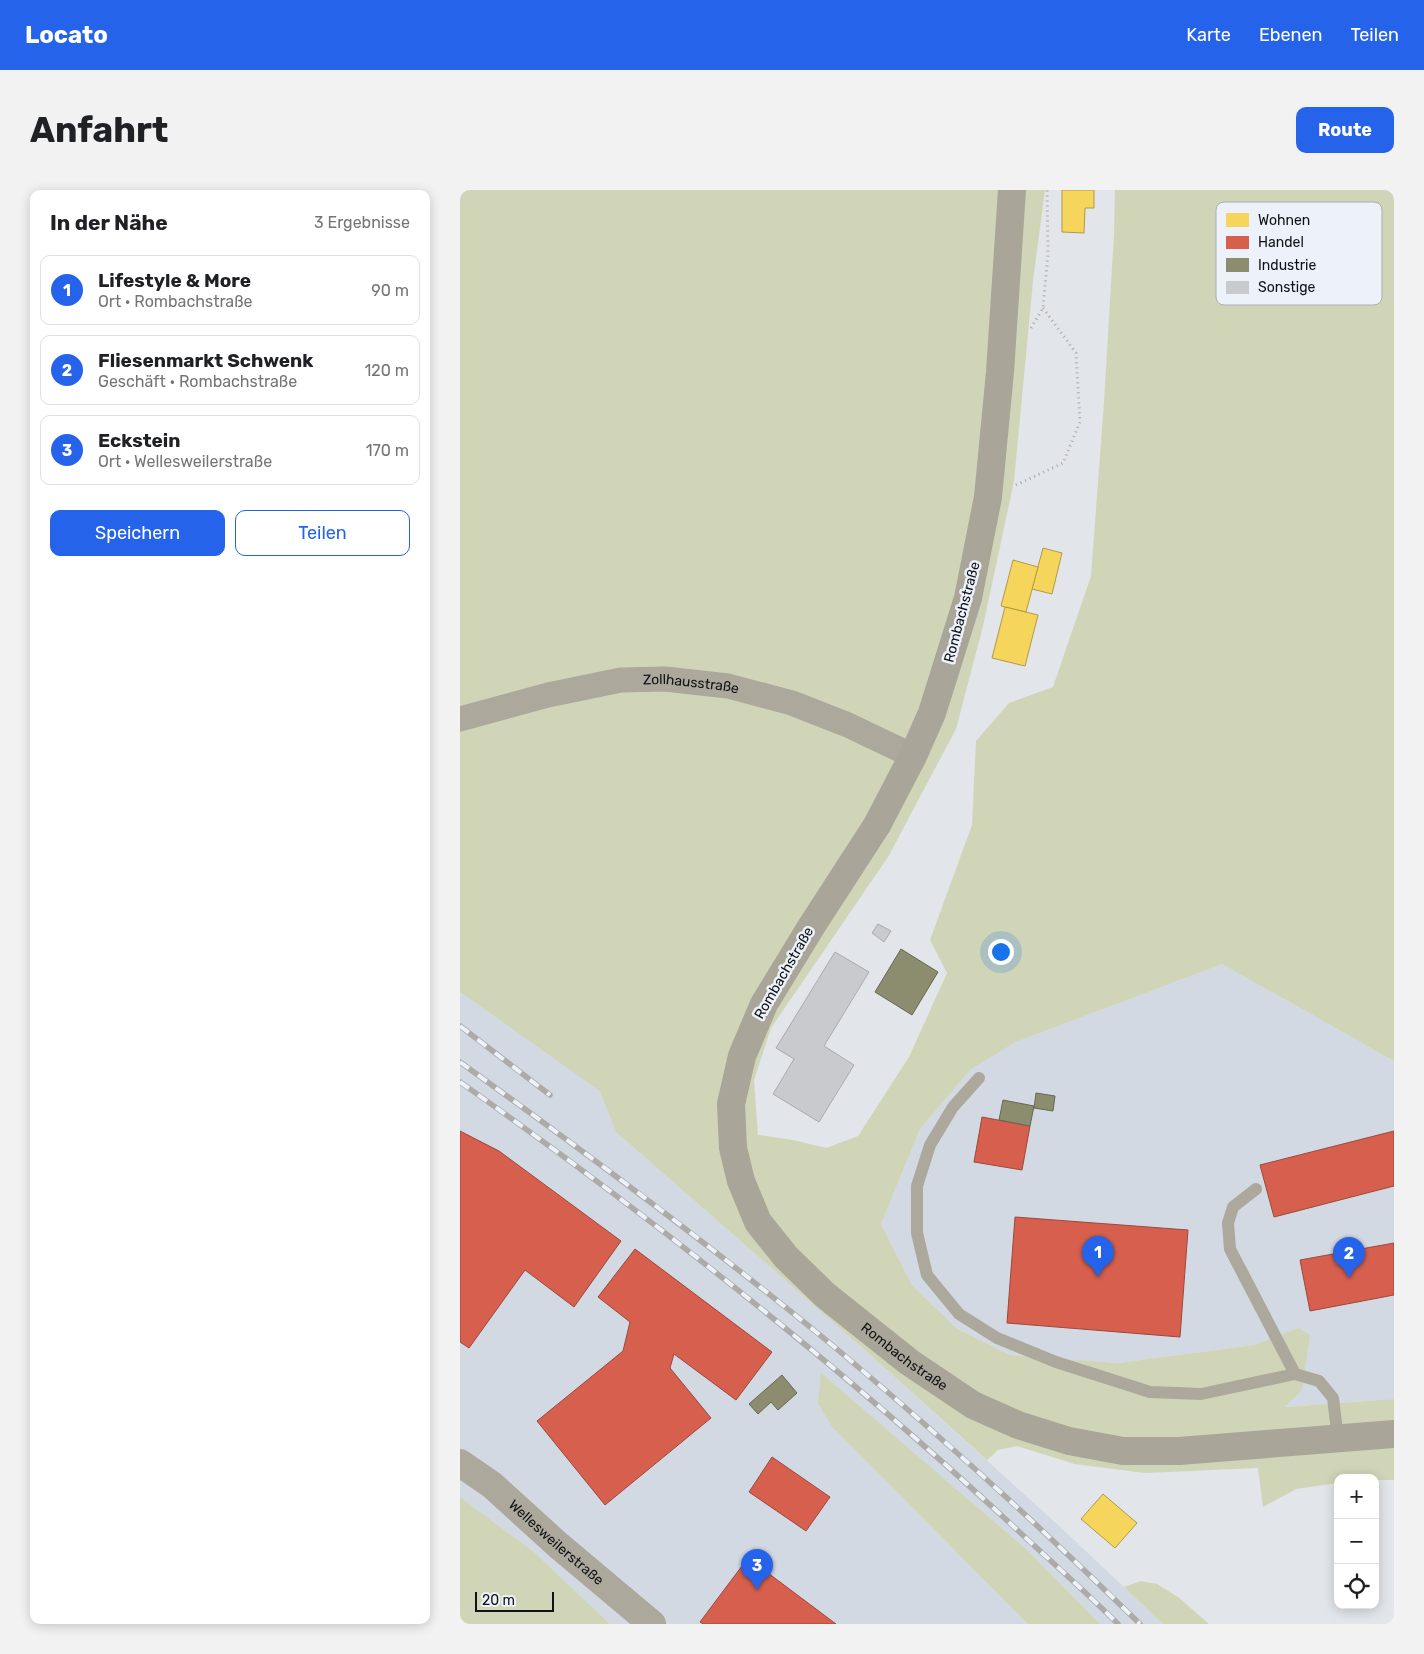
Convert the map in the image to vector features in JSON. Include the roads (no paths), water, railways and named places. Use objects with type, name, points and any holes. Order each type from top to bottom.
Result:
[{"type":"main road","name":"Rombachstraße","points":[[1012,190],[1000,372],[988,497],[968,598],[932,713],[913,756],[877,825],[764,1004],[742,1056],[731,1104],[733,1148],[741,1181],[758,1222],[786,1257],[825,1295],[909,1362],[973,1404],[1018,1425],[1068,1441],[1124,1451],[1179,1451],[1394,1434]]},
{"type":"street","name":"Zollhausstraße","points":[[460,719],[548,695],[621,680],[665,679],[728,686],[792,703],[848,725],[913,756]]},
{"type":"street","name":"Wellesweilerstraße","points":[[460,1462],[492,1485],[558,1545],[652,1624]]},
{"type":"lane","points":[[979,1078],[953,1107],[930,1145],[917,1186],[916,1233],[927,1275],[960,1314],[997,1338],[1056,1362],[1150,1392],[1201,1394],[1295,1374],[1319,1381],[1333,1398],[1338,1439]]},
{"type":"lane","points":[[1256,1189],[1233,1207],[1228,1223],[1230,1249],[1295,1374]]},
{"type":"railway","points":[[460,1026],[550,1095]]},
{"type":"railway","points":[[460,1062],[652,1203],[746,1275],[838,1350],[992,1484],[1140,1624]]},
{"type":"railway","points":[[460,1082],[674,1239],[812,1350],[946,1465],[1118,1624]]},
{"type":"place","name":"Lifestyle & More","points":[[1098,1277]]},
{"type":"place","name":"Fliesenmarkt Schwenk","points":[[1349,1278]]},
{"type":"place","name":"Eckstein","points":[[757,1590]]}]
